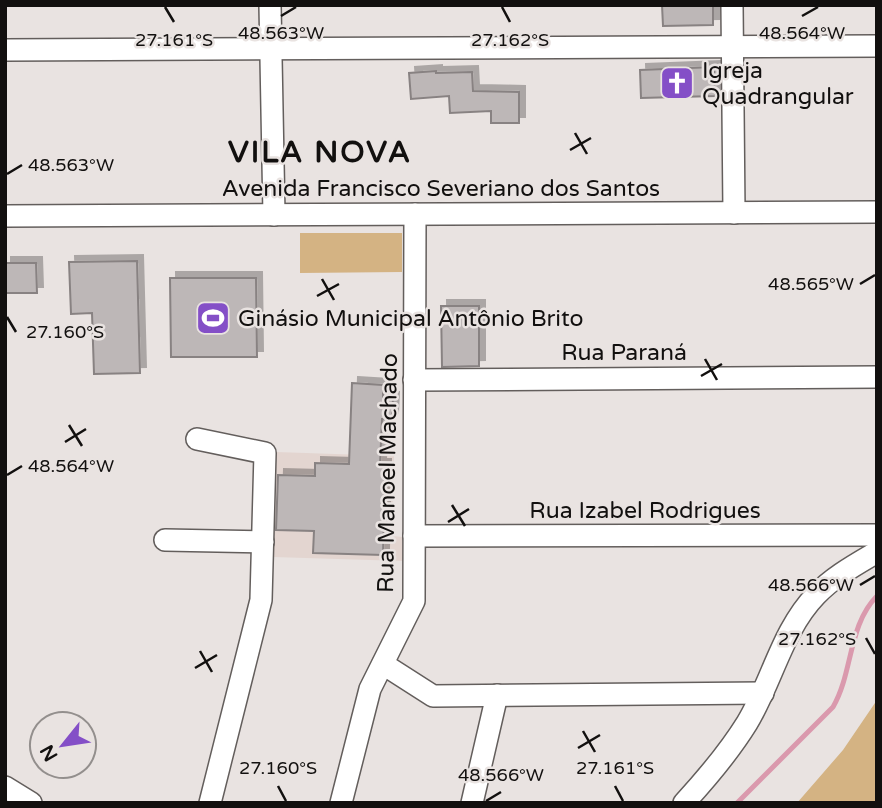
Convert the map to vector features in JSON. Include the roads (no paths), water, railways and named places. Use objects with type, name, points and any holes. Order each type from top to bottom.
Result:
[{"type":"street","points":[[270,5],[274,215]]},
{"type":"street","points":[[732,5],[734,213]]},
{"type":"street","points":[[5,51],[877,46]]},
{"type":"street","name":"Avenida Francisco Severiano dos Santos","points":[[5,216],[877,212]]},
{"type":"street","name":"Rua Manoel Machado","points":[[341,803],[366,699],[414,601],[415,214]]},
{"type":"street","name":"Rua Paraná","points":[[414,380],[877,377]]},
{"type":"street","points":[[197,439],[265,453],[261,600],[210,803]]},
{"type":"street","name":"Rua Izabel Rodrigues","points":[[414,536],[877,535]]},
{"type":"street","points":[[165,540],[263,542]]},
{"type":"street","points":[[684,803],[732,747],[763,693],[788,637],[814,597],[834,579],[877,552]]},
{"type":"street","points":[[383,664],[433,696],[763,693]]},
{"type":"street","points":[[472,803],[497,695]]},
{"type":"street","points":[[5,787],[31,803]]},
{"type":"waterway","points":[[737,803],[833,707],[861,621],[877,596]]},
{"type":"place","name":"Igreja Quadrangular","points":[[677,83]]},
{"type":"place","name":"Ginásio Municipal Antônio Brito","points":[[213,318]]},
{"type":"district","name":"VILA NOVA","points":[[320,152]]}]
